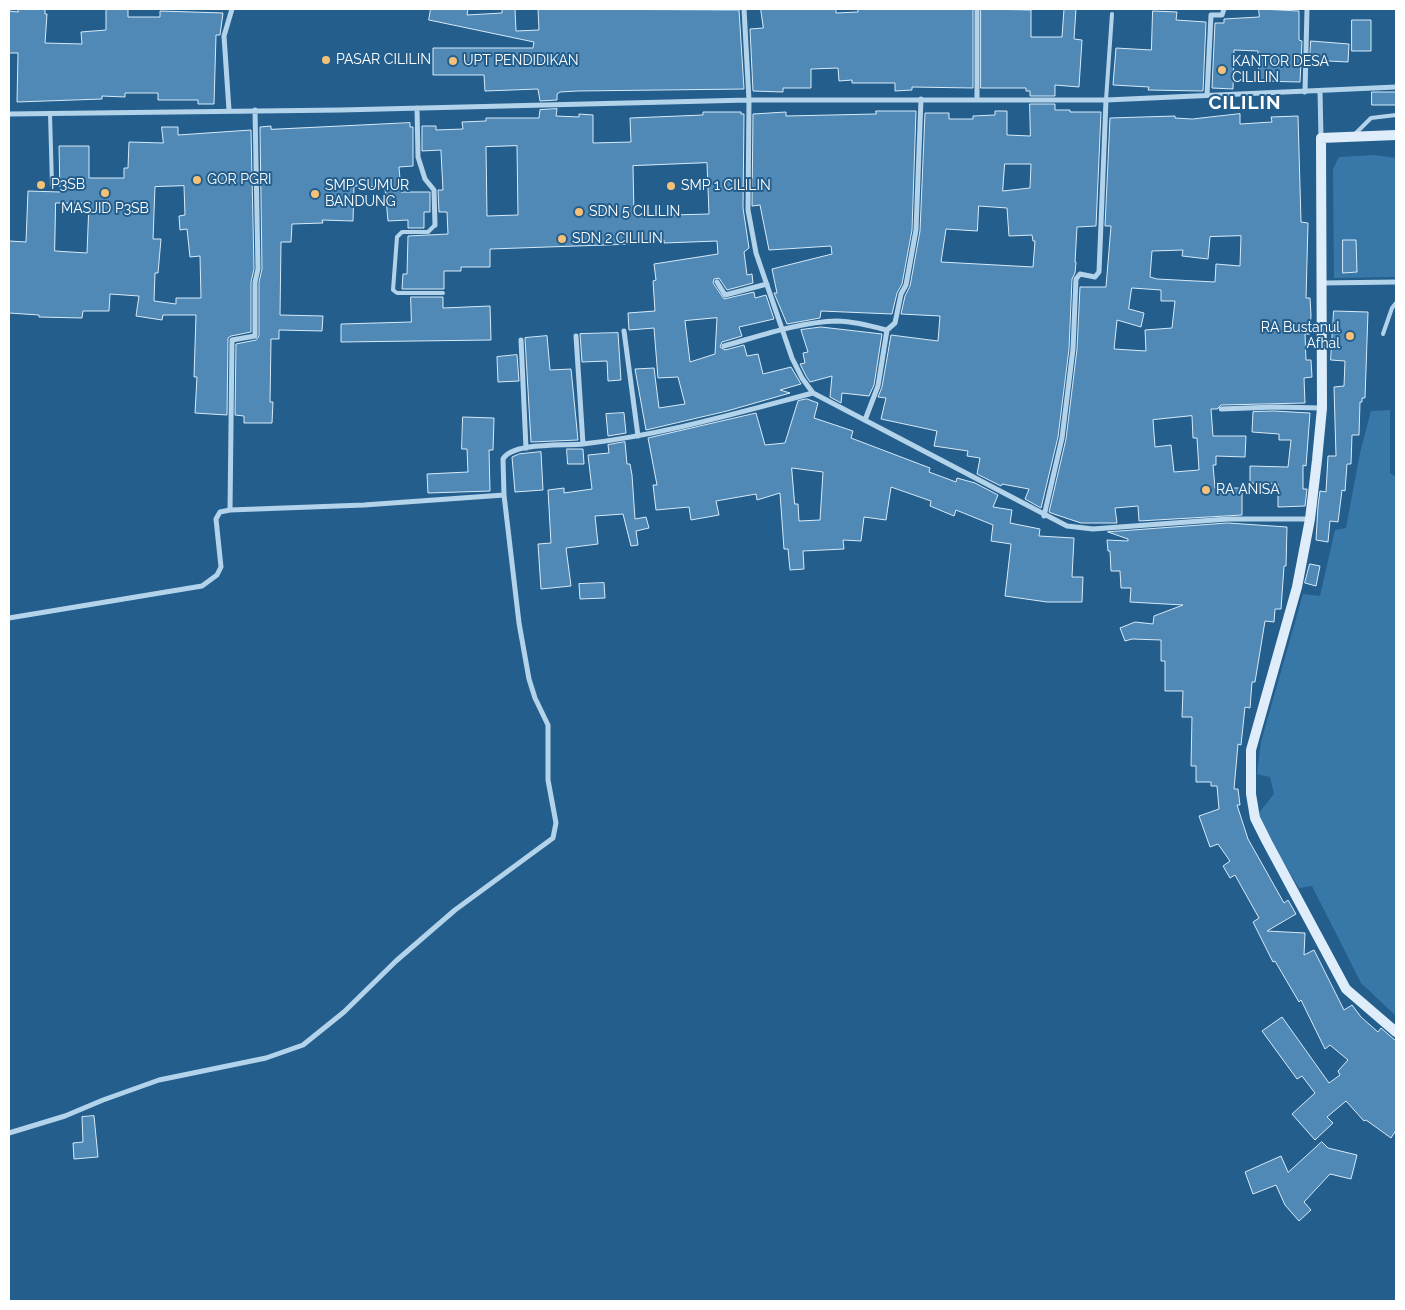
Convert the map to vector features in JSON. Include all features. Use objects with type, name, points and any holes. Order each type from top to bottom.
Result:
[{"type":"main road","points":[[1396,135],[1321,138],[1322,408],[1310,519],[1297,587],[1251,750],[1251,794],[1255,818],[1267,842],[1346,989],[1396,1032]]},
{"type":"street","points":[[229,110],[224,36],[232,9]]},
{"type":"street","points":[[744,9],[749,100],[748,210],[756,253],[782,330],[792,358],[802,378],[813,392],[1044,516],[1067,526],[1080,529],[1228,519],[1310,519]]},
{"type":"street","points":[[977,9],[977,99]]},
{"type":"street","points":[[1207,95],[1211,15],[1222,15],[1224,9]]},
{"type":"street","points":[[1305,92],[1307,9]]},
{"type":"street","points":[[9,114],[417,108],[749,100],[1106,100],[1396,87]]},
{"type":"street","points":[[1320,91],[1321,138]]},
{"type":"street","points":[[865,420],[878,386],[886,330],[895,323],[901,294],[906,285],[915,238],[921,99]]},
{"type":"street","points":[[1044,516],[1062,438],[1073,349],[1076,279],[1080,274],[1095,276],[1099,272],[1106,100]]},
{"type":"street","points":[[417,108],[418,156],[425,179],[434,190],[435,225]]},
{"type":"street","points":[[230,510],[232,340],[254,336],[255,327],[255,282],[258,268],[255,110]]},
{"type":"street","points":[[717,282],[724,295],[767,284]]},
{"type":"street","points":[[1322,283],[1396,282]]},
{"type":"street","points":[[724,346],[782,330],[837,322],[886,330]]},
{"type":"street","points":[[624,331],[638,436]]},
{"type":"street","points":[[576,336],[583,444]]},
{"type":"street","points":[[521,340],[526,448]]},
{"type":"street","points":[[9,1133],[66,1116],[102,1100],[159,1080],[266,1058],[303,1045],[344,1012],[396,961],[455,910],[554,838],[556,822],[548,780],[548,725],[534,698],[529,679],[519,623],[504,495],[503,459],[511,450],[583,444],[638,436],[716,420],[813,392]]},
{"type":"street","points":[[1221,409],[1322,408]]},
{"type":"street","points":[[9,618],[202,586],[217,575],[221,567],[216,519],[220,512],[504,495]]},
{"type":"lane","points":[[1106,100],[1112,14]]},
{"type":"lane","points":[[50,114],[52,185]]},
{"type":"lane","points":[[1352,136],[1371,118],[1396,115]]},
{"type":"lane","points":[[435,225],[428,232],[402,232],[397,238],[393,290],[397,293],[443,293]]},
{"type":"lane","points":[[1383,334],[1392,308],[1396,303]]},
{"type":"shaded area","points":[[1374,155],[1396,158],[1396,277],[1334,278],[1333,169],[1339,157]]},
{"type":"shaded area","points":[[1390,410],[1390,473],[1396,477],[1396,1016],[1361,983],[1312,886],[1299,888],[1268,837],[1258,814],[1274,794],[1270,777],[1257,774],[1261,742],[1303,594],[1320,596],[1335,530],[1346,528],[1360,453],[1371,411]]},
{"type":"building","points":[[18,9],[45,9],[45,14],[47,14],[45,43],[82,44],[81,32],[106,30],[106,9],[128,9],[128,17],[160,17],[160,11],[223,13],[220,35],[216,35],[214,104],[198,104],[198,100],[158,100],[158,93],[125,93],[125,97],[102,96],[102,99],[17,102],[18,53],[9,53],[9,11],[18,12]]},
{"type":"building","points":[[431,9],[468,9],[467,15],[502,13],[502,9],[515,9],[516,31],[539,30],[538,9],[739,10],[744,89],[560,92],[557,94],[557,100],[540,101],[538,89],[485,91],[484,75],[433,75],[433,48],[533,48],[534,42],[429,20]]},
{"type":"building","points":[[761,9],[836,9],[836,13],[858,12],[858,9],[973,9],[973,88],[912,87],[912,90],[895,91],[895,83],[852,83],[852,80],[839,81],[838,68],[811,69],[811,88],[783,88],[783,92],[753,91],[750,29],[763,28]]},
{"type":"building","points":[[981,9],[1031,10],[1031,37],[1062,37],[1064,9],[1076,9],[1074,39],[1082,40],[1079,87],[1055,85],[1055,96],[1030,96],[1030,91],[1026,91],[1026,88],[981,88]]},
{"type":"building","points":[[1259,9],[1299,11],[1299,40],[1302,41],[1300,82],[1259,81],[1258,51],[1234,50],[1233,89],[1212,88],[1215,23],[1224,23],[1224,19],[1259,17]]},
{"type":"building","points":[[1153,11],[1177,12],[1176,20],[1206,22],[1203,91],[1148,90],[1149,87],[1113,85],[1116,48],[1151,50]]},
{"type":"building","points":[[1352,20],[1371,20],[1371,51],[1352,51]]},
{"type":"building","points":[[1311,41],[1349,44],[1348,62],[1310,60]]},
{"type":"building","points":[[1372,92],[1396,92],[1396,105],[1372,105]]},
{"type":"building","points":[[1030,104],[1055,104],[1055,110],[1070,110],[1070,112],[1101,112],[1096,226],[1077,227],[1075,273],[1072,279],[1069,349],[1058,437],[1041,508],[1025,499],[1029,489],[1002,484],[1001,486],[977,474],[980,458],[967,456],[968,451],[934,446],[937,431],[881,419],[886,398],[878,397],[882,387],[891,335],[938,341],[940,316],[901,314],[905,296],[910,286],[920,231],[925,113],[949,113],[949,119],[973,119],[973,116],[995,115],[995,111],[1007,111],[1007,135],[1030,136]],"holes":[[[1005,164],[1031,164],[1030,188],[1003,191]],[[979,206],[1007,208],[1009,236],[1032,235],[1033,241],[1035,241],[1033,267],[941,262],[946,229],[977,231]]]},
{"type":"building","points":[[557,109],[556,116],[579,117],[579,114],[593,115],[593,143],[631,142],[630,118],[703,115],[703,112],[741,112],[741,114],[744,114],[743,208],[749,248],[744,252],[747,275],[752,274],[753,283],[727,290],[719,278],[714,279],[713,283],[724,299],[754,292],[755,298],[766,295],[774,319],[739,327],[742,336],[722,342],[720,347],[725,350],[744,345],[747,356],[758,354],[763,374],[791,367],[801,384],[780,390],[790,393],[727,411],[646,430],[635,369],[654,368],[659,408],[685,404],[678,377],[658,378],[654,328],[629,330],[628,313],[655,311],[653,281],[656,280],[654,264],[718,254],[717,241],[664,243],[664,240],[634,241],[634,244],[490,249],[490,267],[461,267],[461,271],[444,271],[444,289],[402,289],[403,274],[407,274],[408,236],[448,234],[447,212],[439,212],[438,190],[443,190],[441,150],[422,151],[422,126],[436,126],[436,130],[463,129],[462,122],[486,121],[486,118],[539,118],[540,110]],"holes":[[[517,146],[518,215],[487,216],[486,147]],[[707,163],[709,214],[634,216],[633,166]],[[717,318],[715,354],[690,362],[685,321]]]},
{"type":"building","points":[[876,111],[916,111],[912,230],[902,284],[897,293],[892,314],[821,311],[820,318],[787,324],[774,293],[777,293],[772,269],[832,254],[831,246],[769,250],[760,205],[752,206],[753,114],[786,112],[786,116],[876,114]]},
{"type":"building","points":[[1240,114],[1240,124],[1272,122],[1271,117],[1298,116],[1301,222],[1308,223],[1306,298],[1310,298],[1311,315],[1310,334],[1305,334],[1306,360],[1311,360],[1312,377],[1304,378],[1305,403],[1221,405],[1217,409],[1211,409],[1213,436],[1246,436],[1245,457],[1216,456],[1216,465],[1213,465],[1215,488],[1242,488],[1242,515],[1139,521],[1138,506],[1115,508],[1117,523],[1081,523],[1049,512],[1066,439],[1077,349],[1080,287],[1106,287],[1111,226],[1105,226],[1110,118],[1175,116],[1175,118],[1192,119]],"holes":[[[1241,236],[1240,266],[1216,264],[1215,282],[1150,277],[1152,251],[1183,250],[1182,256],[1208,259],[1210,237]],[[1132,288],[1161,290],[1161,301],[1175,301],[1172,328],[1145,330],[1146,351],[1114,349],[1117,320],[1141,327],[1144,313],[1129,309]],[[1192,416],[1193,438],[1197,438],[1199,470],[1174,472],[1171,445],[1155,447],[1153,420]]]},
{"type":"building","points":[[410,123],[410,127],[413,127],[413,166],[399,167],[401,192],[430,192],[430,212],[424,212],[424,228],[408,228],[408,220],[388,221],[385,188],[354,186],[353,221],[322,220],[323,223],[292,224],[291,242],[281,242],[280,315],[323,316],[322,331],[279,330],[279,339],[271,339],[270,402],[273,402],[272,423],[244,423],[244,416],[235,415],[236,344],[256,340],[259,336],[259,282],[262,269],[260,127],[271,126],[271,129]]},
{"type":"building","points":[[162,127],[178,127],[178,135],[251,130],[254,269],[251,282],[251,332],[228,338],[227,415],[195,413],[197,377],[194,377],[196,315],[163,315],[162,320],[136,316],[139,296],[110,294],[109,311],[83,311],[82,318],[39,317],[39,315],[9,313],[9,241],[26,242],[28,191],[60,192],[59,146],[89,146],[89,178],[124,178],[124,168],[128,168],[129,142],[163,143]],"holes":[[[184,186],[185,215],[179,216],[180,230],[187,229],[190,257],[200,256],[201,298],[176,298],[176,304],[154,301],[155,273],[158,273],[161,239],[153,239],[155,187]],[[56,203],[89,203],[87,253],[55,251]]]},
{"type":"building","points":[[1343,240],[1356,240],[1357,272],[1343,273]]},
{"type":"building","points":[[411,297],[443,297],[443,308],[490,306],[491,340],[341,342],[341,324],[411,322]]},
{"type":"building","points":[[1334,311],[1368,312],[1365,398],[1362,398],[1362,402],[1360,402],[1359,435],[1352,435],[1351,464],[1347,464],[1345,491],[1342,490],[1338,522],[1330,521],[1328,542],[1316,540],[1318,506],[1320,491],[1326,492],[1328,456],[1336,456],[1334,387],[1344,386],[1345,361],[1331,360]]},
{"type":"building","points":[[821,327],[882,334],[874,385],[869,396],[842,393],[841,403],[830,397],[832,376],[810,382],[800,364],[805,363],[803,353],[808,352],[801,330]]},
{"type":"building","points":[[618,333],[621,380],[608,381],[607,361],[582,362],[580,334]]},
{"type":"building","points":[[547,336],[550,370],[571,369],[578,440],[531,442],[525,338]]},
{"type":"building","points":[[517,355],[519,381],[498,382],[497,357]]},
{"type":"building","points":[[807,399],[818,403],[814,418],[853,431],[851,438],[930,468],[929,472],[956,482],[957,478],[975,483],[998,495],[993,507],[1012,510],[1010,523],[1040,529],[1039,536],[1074,538],[1072,577],[1083,577],[1082,602],[1047,602],[1005,596],[1011,544],[991,541],[993,525],[956,510],[954,516],[930,506],[931,501],[891,487],[886,520],[864,517],[861,541],[843,540],[844,549],[803,551],[804,569],[790,570],[788,549],[784,549],[780,493],[757,500],[756,494],[716,501],[719,515],[691,520],[689,507],[656,510],[653,485],[657,485],[648,438],[756,413],[765,445],[785,443],[798,401]],"holes":[[[792,468],[823,472],[820,520],[799,521],[798,504],[795,504]]]},
{"type":"building","points":[[1253,412],[1310,413],[1306,466],[1303,465],[1303,489],[1307,489],[1305,506],[1278,507],[1278,484],[1250,483],[1250,466],[1288,467],[1291,440],[1279,440],[1279,434],[1252,432]]},
{"type":"building","points":[[624,413],[626,433],[608,436],[606,414]]},
{"type":"building","points":[[463,417],[494,418],[493,450],[489,450],[490,491],[428,493],[427,474],[468,472],[467,449],[462,449]]},
{"type":"building","points":[[625,442],[627,464],[630,464],[632,475],[635,519],[646,517],[649,528],[636,531],[638,545],[631,546],[623,514],[595,516],[598,544],[566,548],[571,586],[541,589],[538,544],[551,543],[548,490],[564,488],[564,493],[592,489],[588,455],[609,453],[608,445]]},
{"type":"building","points":[[567,449],[583,449],[584,464],[568,464]]},
{"type":"building","points":[[541,452],[543,490],[515,492],[512,457],[519,454]]},
{"type":"building","points":[[1228,523],[1287,527],[1286,566],[1284,566],[1281,609],[1275,609],[1274,622],[1265,621],[1255,682],[1252,682],[1250,708],[1245,707],[1241,745],[1238,744],[1234,789],[1238,789],[1240,805],[1237,805],[1248,839],[1284,903],[1288,900],[1296,914],[1267,931],[1305,933],[1304,955],[1314,950],[1344,1010],[1352,1005],[1361,1017],[1378,1032],[1381,1028],[1396,1041],[1396,1130],[1391,1138],[1366,1120],[1364,1121],[1346,1101],[1327,1117],[1333,1123],[1315,1140],[1292,1114],[1315,1093],[1302,1076],[1297,1079],[1262,1031],[1282,1017],[1329,1083],[1340,1075],[1338,1071],[1348,1060],[1330,1045],[1325,1049],[1301,1000],[1299,1002],[1275,961],[1273,962],[1253,922],[1259,918],[1235,875],[1230,878],[1223,866],[1230,861],[1218,844],[1210,847],[1199,816],[1219,809],[1217,786],[1211,786],[1211,782],[1196,782],[1196,766],[1191,766],[1192,717],[1182,717],[1183,691],[1165,691],[1165,661],[1161,661],[1161,640],[1132,639],[1125,641],[1120,628],[1135,622],[1153,624],[1154,616],[1183,605],[1130,602],[1131,588],[1121,588],[1120,571],[1111,571],[1110,551],[1108,551],[1107,540],[1128,541],[1128,539],[1108,532]]},
{"type":"building","points":[[1310,564],[1320,566],[1316,586],[1305,583]]},
{"type":"building","points":[[604,583],[605,598],[580,599],[579,584]]},
{"type":"building","points":[[94,1116],[98,1157],[74,1159],[73,1143],[83,1142],[82,1117]]},
{"type":"building","points":[[1322,1142],[1328,1148],[1357,1155],[1351,1179],[1330,1174],[1304,1202],[1311,1210],[1299,1221],[1285,1205],[1276,1185],[1253,1194],[1245,1172],[1281,1156],[1288,1172]]},
{"type":"place","name":"PASAR CILILIN","points":[[326,60]]},
{"type":"place","name":"UPT PENDIDIKAN","points":[[453,61]]},
{"type":"place","name":"KANTOR DESA CILILIN","points":[[1222,70]]},
{"type":"place","name":"GOR PGRI","points":[[197,180]]},
{"type":"place","name":"P3SB","points":[[41,185]]},
{"type":"place","name":"SMP 1 CILILIN","points":[[671,186]]},
{"type":"place","name":"MASJID P3SB","points":[[105,193]]},
{"type":"place","name":"SMP SUMUR BANDUNG","points":[[315,194]]},
{"type":"place","name":"SDN 5 CILILIN","points":[[579,212]]},
{"type":"place","name":"SDN 2 CILILIN","points":[[562,239]]},
{"type":"place","name":"RA Bustanul Afhal","points":[[1350,336]]},
{"type":"place","name":"RA ANISA","points":[[1206,490]]},
{"type":"district","name":"CILILIN","points":[[1245,103]]}]
